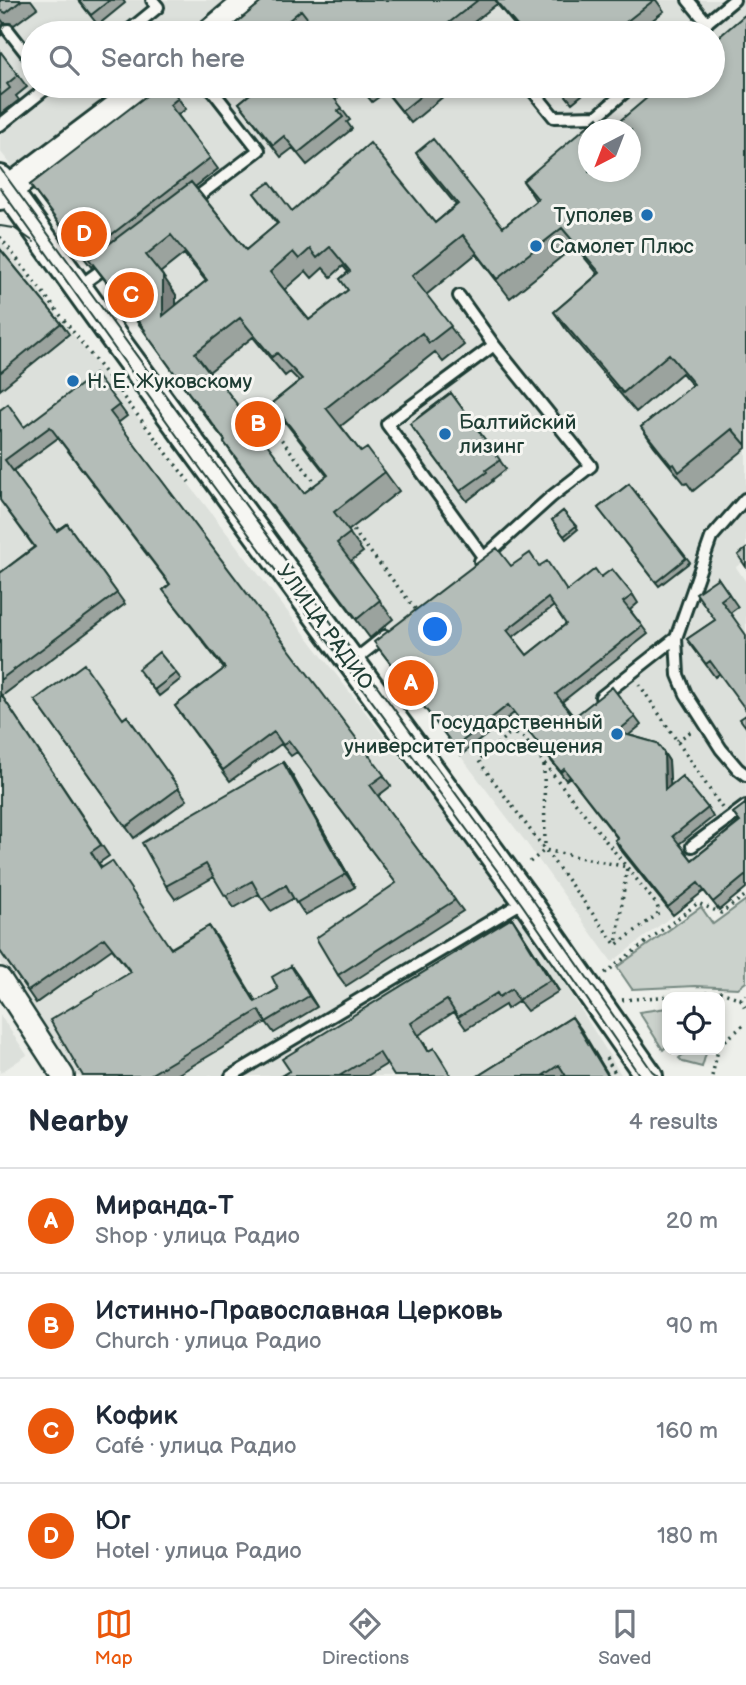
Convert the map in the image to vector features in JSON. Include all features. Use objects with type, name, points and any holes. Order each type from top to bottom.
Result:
[{"type":"street","points":[[225,21],[250,0]]},
{"type":"street","points":[[3,188],[129,98]]},
{"type":"street","name":"УЛИЦА РАДИО","points":[[3,188],[526,900],[649,1076]]},
{"type":"street","points":[[0,979],[63,1076]]},
{"type":"lane","points":[[140,21],[158,7],[152,0]]},
{"type":"lane","points":[[688,0],[705,21]]},
{"type":"lane","points":[[709,21],[734,0]]},
{"type":"lane","points":[[8,30],[21,47]]},
{"type":"lane","points":[[0,125],[34,98]]},
{"type":"lane","points":[[184,207],[259,150],[218,98]]},
{"type":"lane","points":[[539,98],[554,117],[597,116],[618,98]]},
{"type":"lane","points":[[78,287],[119,256]]},
{"type":"lane","points":[[459,296],[494,345],[591,466],[551,497],[475,565]]},
{"type":"lane","points":[[484,558],[387,424],[494,345]]},
{"type":"lane","points":[[745,499],[711,538],[676,638],[678,675],[686,694],[722,750],[746,775]]},
{"type":"lane","points":[[352,662],[417,611]]},
{"type":"lane","points":[[591,705],[676,638]]},
{"type":"lane","points":[[692,846],[746,806]]},
{"type":"lane","points":[[231,1076],[526,900]]},
{"type":"path","points":[[251,440],[270,425],[322,491]]},
{"type":"path","points":[[348,523],[417,611]]},
{"type":"path","points":[[632,673],[729,819]]},
{"type":"path","points":[[516,734],[524,738],[657,905],[659,912],[617,945],[478,760],[508,735],[516,734]]},
{"type":"path","points":[[544,762],[545,850]]},
{"type":"path","points":[[530,862],[545,850]]},
{"type":"path","points":[[545,850],[627,867]]},
{"type":"path","points":[[617,945],[627,867]]},
{"type":"path","points":[[605,973],[698,903],[720,914],[746,895]]},
{"type":"path","points":[[596,1002],[721,992],[741,999],[746,1010]]},
{"type":"path","points":[[741,999],[746,995]]},
{"type":"path","points":[[725,1041],[746,1023]]},
{"type":"path","points":[[712,1076],[717,1055]]},
{"type":"shaded area","points":[[0,0],[237,0],[210,21],[21,21],[21,98],[111,98],[16,171],[0,151]]},
{"type":"shaded area","points":[[288,0],[746,0],[746,560],[736,567],[746,582],[746,888],[719,910],[703,892],[612,962],[525,841],[237,461],[146,333],[37,196],[165,98],[725,98],[725,21],[263,21]]},
{"type":"shaded area","points":[[0,240],[523,916],[622,1076],[75,1076],[49,1033],[0,963]]},
{"type":"shaded area","points":[[746,900],[746,982],[738,988],[696,986],[632,989],[617,967],[701,907],[713,924]]},
{"type":"shaded area","points":[[662,1009],[662,1048],[639,1012]]},
{"type":"shaded area","points":[[0,1015],[27,1055],[0,1073]]},
{"type":"shaded area","points":[[683,1055],[706,1055],[702,1067],[683,1062],[679,1058]]},
{"type":"building","points":[[0,0],[22,0],[6,13],[0,10]]},
{"type":"building","points":[[79,0],[110,0],[91,15]]},
{"type":"building","points":[[264,0],[478,0],[451,21],[310,21],[301,10],[288,21],[239,21]]},
{"type":"building","points":[[495,0],[654,0],[627,21],[513,21]]},
{"type":"building","points":[[746,14],[746,445],[732,429],[679,472],[674,464],[671,465],[641,427],[694,384],[669,354],[623,393],[554,312],[600,273],[562,228],[497,279],[463,235],[412,276],[451,326],[429,343],[422,333],[326,408],[361,452],[367,448],[385,472],[334,512],[350,533],[337,543],[380,600],[357,619],[224,442],[145,330],[89,259],[191,182],[246,250],[278,223],[254,193],[270,182],[292,211],[370,143],[435,223],[458,204],[416,153],[433,139],[503,227],[538,199],[523,181],[578,134],[578,182],[641,182],[641,119],[622,119],[647,98],[725,98],[725,32]],"holes":[[[171,235],[207,280],[163,316],[163,276],[146,255]],[[330,247],[350,271],[340,279],[348,290],[309,320],[270,272],[293,252],[299,259],[310,249],[317,258]],[[240,318],[272,357],[277,353],[302,379],[272,403],[328,475],[304,493],[195,353]]]},
{"type":"building","points":[[0,51],[18,75],[7,84],[10,88],[0,96]]},
{"type":"building","points":[[143,98],[178,98],[170,105],[210,158],[84,256],[30,185]]},
{"type":"building","points":[[245,98],[334,98],[342,108],[338,111],[343,117],[298,153],[284,136],[273,145],[239,103]]},
{"type":"building","points":[[392,98],[418,98],[402,111]]},
{"type":"building","points":[[0,249],[61,323],[0,373]]},
{"type":"building","points":[[95,374],[119,405],[110,412],[384,775],[370,785],[455,900],[338,975],[316,938],[396,883],[289,741],[283,745],[274,732],[223,770],[175,706],[225,668],[163,590],[170,584],[50,427],[5,460],[57,531],[67,524],[117,593],[0,680],[0,573],[35,547],[0,500],[0,410],[8,404],[24,427]]},
{"type":"building","points":[[451,393],[500,460],[460,491],[410,424]]},
{"type":"building","points":[[629,484],[686,558],[656,582],[598,508]]},
{"type":"building","points":[[563,511],[576,526],[564,536],[552,520]]},
{"type":"building","points":[[497,548],[511,566],[530,553],[539,566],[547,561],[567,591],[595,569],[601,577],[612,569],[633,595],[623,602],[642,626],[556,694],[574,717],[612,687],[635,717],[617,732],[657,743],[664,753],[665,790],[682,776],[708,808],[673,836],[692,860],[740,822],[733,813],[745,804],[746,800],[746,875],[713,902],[698,883],[668,907],[564,769],[561,772],[508,705],[455,747],[374,642]],"holes":[[[548,598],[566,624],[527,655],[507,630]]]},
{"type":"building","points":[[746,549],[746,567],[738,555]]},
{"type":"building","points":[[718,578],[729,594],[721,600],[746,635],[746,710],[710,661],[706,664],[687,639],[715,620],[696,593]]},
{"type":"building","points":[[159,652],[176,673],[154,690],[138,669]]},
{"type":"building","points":[[84,664],[123,719],[127,716],[179,788],[126,827],[35,700]]},
{"type":"building","points":[[0,693],[101,845],[91,852],[101,868],[112,861],[171,949],[209,926],[255,1002],[278,989],[272,977],[291,966],[309,996],[266,1022],[259,1010],[148,1076],[83,1076],[50,1020],[131,972],[104,938],[28,991],[0,951]]},
{"type":"building","points":[[746,715],[746,727],[740,719]]},
{"type":"building","points":[[283,762],[346,874],[296,903],[286,885],[262,899],[252,881],[225,896],[206,864],[166,886],[142,843]]},
{"type":"building","points":[[512,918],[550,980],[518,1000],[512,989],[499,997],[497,993],[458,1017],[447,1000],[411,1023],[428,1051],[434,1048],[451,1076],[394,1076],[379,1052],[339,1076],[281,1076],[290,1071],[282,1059]]},
{"type":"building","points":[[572,1017],[608,1076],[566,1076],[559,1065],[542,1076],[478,1076]]},
{"type":"tram line","points":[[0,168],[531,897],[658,1076]]},
{"type":"tram line","points":[[0,188],[205,475],[521,903],[640,1076]]},
{"type":"tram line","points":[[0,226],[14,228],[34,242]]},
{"type":"place","name":"Туполев","points":[[647,215]]},
{"type":"place","name":"Юг","points":[[84,234]]},
{"type":"place","name":"Самолет Плюс","points":[[536,246]]},
{"type":"place","name":"Кофик","points":[[131,295]]},
{"type":"place","name":"Н. Е. Жуковскому","points":[[73,381]]},
{"type":"place","name":"Истинно-Православная Церковь","points":[[258,424]]},
{"type":"place","name":"Балтийский лизинг","points":[[445,434]]},
{"type":"place","name":"Миранда-Т","points":[[411,683]]},
{"type":"place","name":"Государственный университет просвещения","points":[[617,734]]}]
